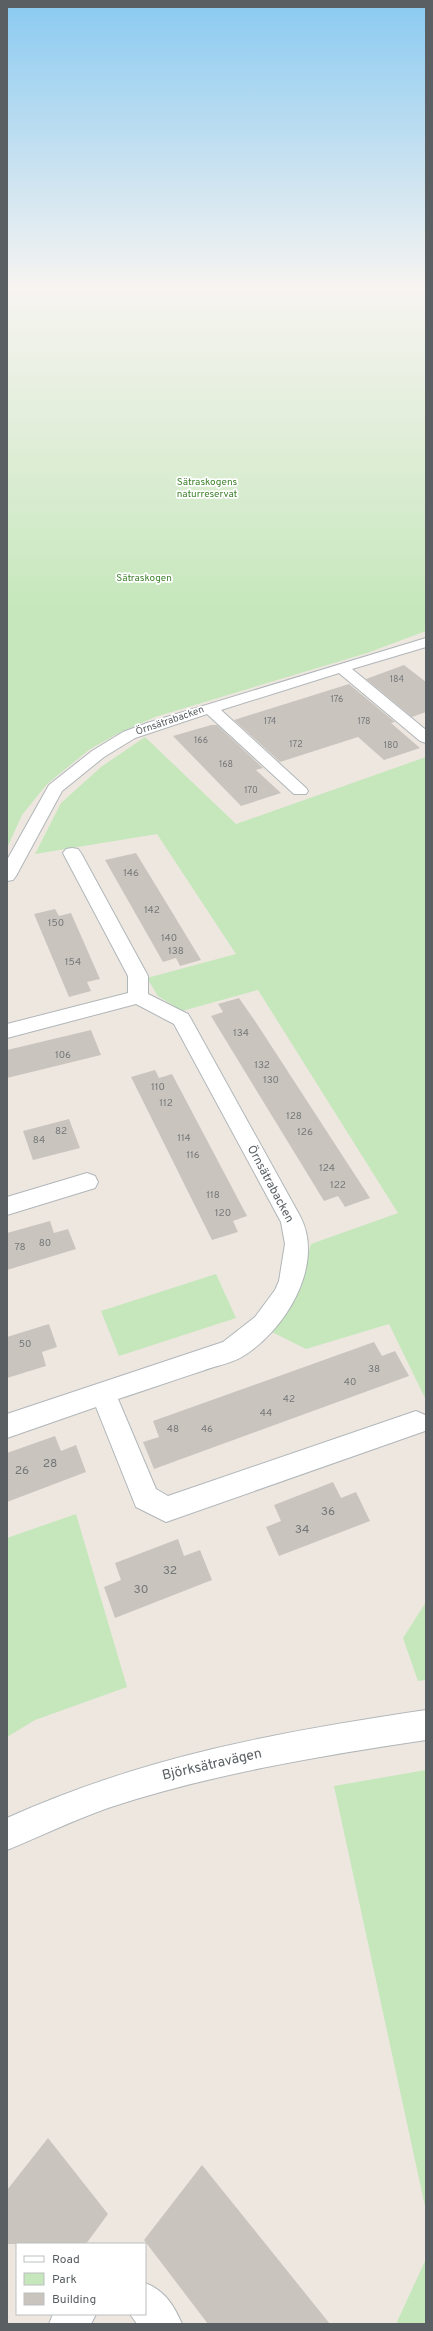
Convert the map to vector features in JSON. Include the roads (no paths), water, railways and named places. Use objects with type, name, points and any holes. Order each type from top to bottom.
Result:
[{"type":"street","name":"Örnsätrabacken","points":[[7,876],[55,788],[98,754],[129,736],[152,726],[426,642]]},
{"type":"street","points":[[341,668],[426,738]]},
{"type":"street","name":"Örnsätrabacken","points":[[210,708],[300,791]]},
{"type":"street","points":[[7,1031],[138,997],[138,976],[72,853]]},
{"type":"street","name":"Örnsätrabacken","points":[[7,1426],[231,1350],[264,1324],[284,1296],[291,1280],[297,1244],[292,1222],[182,1019],[138,997]]},
{"type":"street","points":[[7,1206],[87,1182]]},
{"type":"street","points":[[104,1393],[146,1498],[166,1509],[416,1423]]},
{"type":"street","name":"Björksätravägen","points":[[7,1834],[85,1800],[141,1781],[230,1758],[426,1725]]},
{"type":"street","points":[[146,2303],[162,2324]]},
{"type":"street","points":[[69,2324],[75,2315]]},
{"type":"park label","name":"Sätraskogens naturreservat","points":[[207,488]]},
{"type":"park label","name":"Sätraskogen","points":[[144,578]]}]
